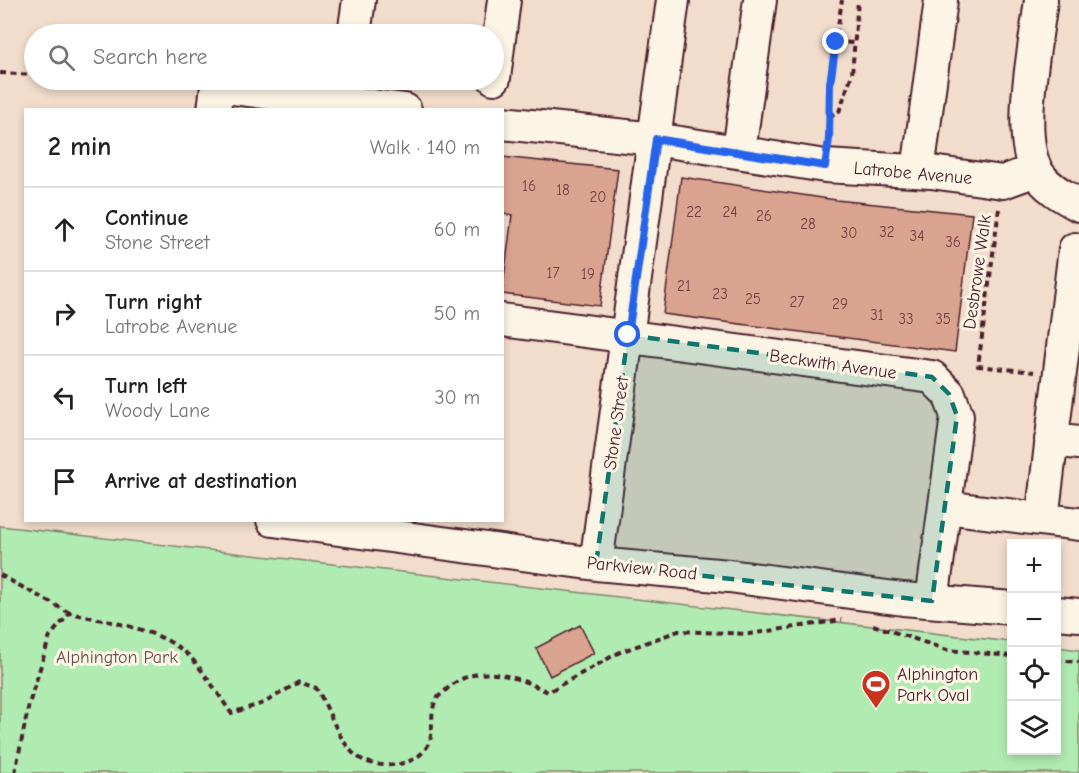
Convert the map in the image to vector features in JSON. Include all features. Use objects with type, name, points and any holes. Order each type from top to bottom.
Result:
[{"type":"street","points":[[355,24],[359,0]]},
{"type":"street","points":[[501,24],[504,0]]},
{"type":"street","name":"Stone Street","points":[[596,564],[674,0]]},
{"type":"street","points":[[739,151],[760,0]]},
{"type":"street","points":[[918,171],[941,0]]},
{"type":"street","points":[[1041,0],[1027,131],[1036,170],[1054,190],[1079,205]]},
{"type":"street","points":[[489,108],[492,90]]},
{"type":"street","points":[[216,98],[346,91],[399,108]]},
{"type":"street","name":"Latrobe Avenue","points":[[504,123],[656,139],[825,166],[918,171],[1003,182],[1036,170]]},
{"type":"street","points":[[1042,519],[1065,442],[1059,375],[1074,301],[1075,249]]},
{"type":"street","name":"Beckwith Avenue","points":[[504,320],[932,377],[948,394],[957,416],[932,601]]},
{"type":"street","points":[[945,507],[1079,524]]},
{"type":"street","name":"Parkview Road","points":[[288,522],[596,564],[729,576],[816,589],[1007,608]]},
{"type":"street","points":[[1061,613],[1079,615]]},
{"type":"path","points":[[825,166],[830,84],[842,0]]},
{"type":"path","points":[[829,117],[839,112],[852,74],[858,0]]},
{"type":"path","points":[[836,42],[854,43]]},
{"type":"path","points":[[0,73],[24,74]]},
{"type":"path","name":"Desbrowe Walk","points":[[1003,182],[978,366],[1059,375]]},
{"type":"path","points":[[0,575],[70,613],[144,629],[163,639],[192,658],[231,713],[264,703],[299,682],[316,688],[350,751],[363,762],[381,766],[400,764],[416,757],[428,745],[436,700],[454,682],[476,674],[500,674],[520,678],[548,692],[620,652],[678,632],[749,634],[848,621]]},
{"type":"path","points":[[15,773],[29,704],[50,636],[70,613]]},
{"type":"path","points":[[866,622],[947,650],[1007,656]]},
{"type":"path","points":[[1061,660],[1079,662]]},
{"type":"highlighted area","points":[[628,335],[932,377],[949,394],[957,416],[932,601],[596,564]]},
{"type":"green space","name":"Alphington Park","points":[[0,526],[1007,642],[1007,755],[1061,755],[1061,648],[1079,650],[1079,773],[0,773]]},
{"type":"building","points":[[504,157],[618,169],[600,306],[504,294],[512,215],[504,214]]},
{"type":"building","points":[[681,177],[836,200],[972,214],[955,352],[663,314]]},
{"type":"building","points":[[580,625],[594,653],[550,676],[536,648]]},
{"type":"place","name":"Alphington Park Oval","points":[[876,710]]},
{"type":"route","points":[[628,335],[656,139],[825,166],[829,139],[830,84],[836,42]]}]
